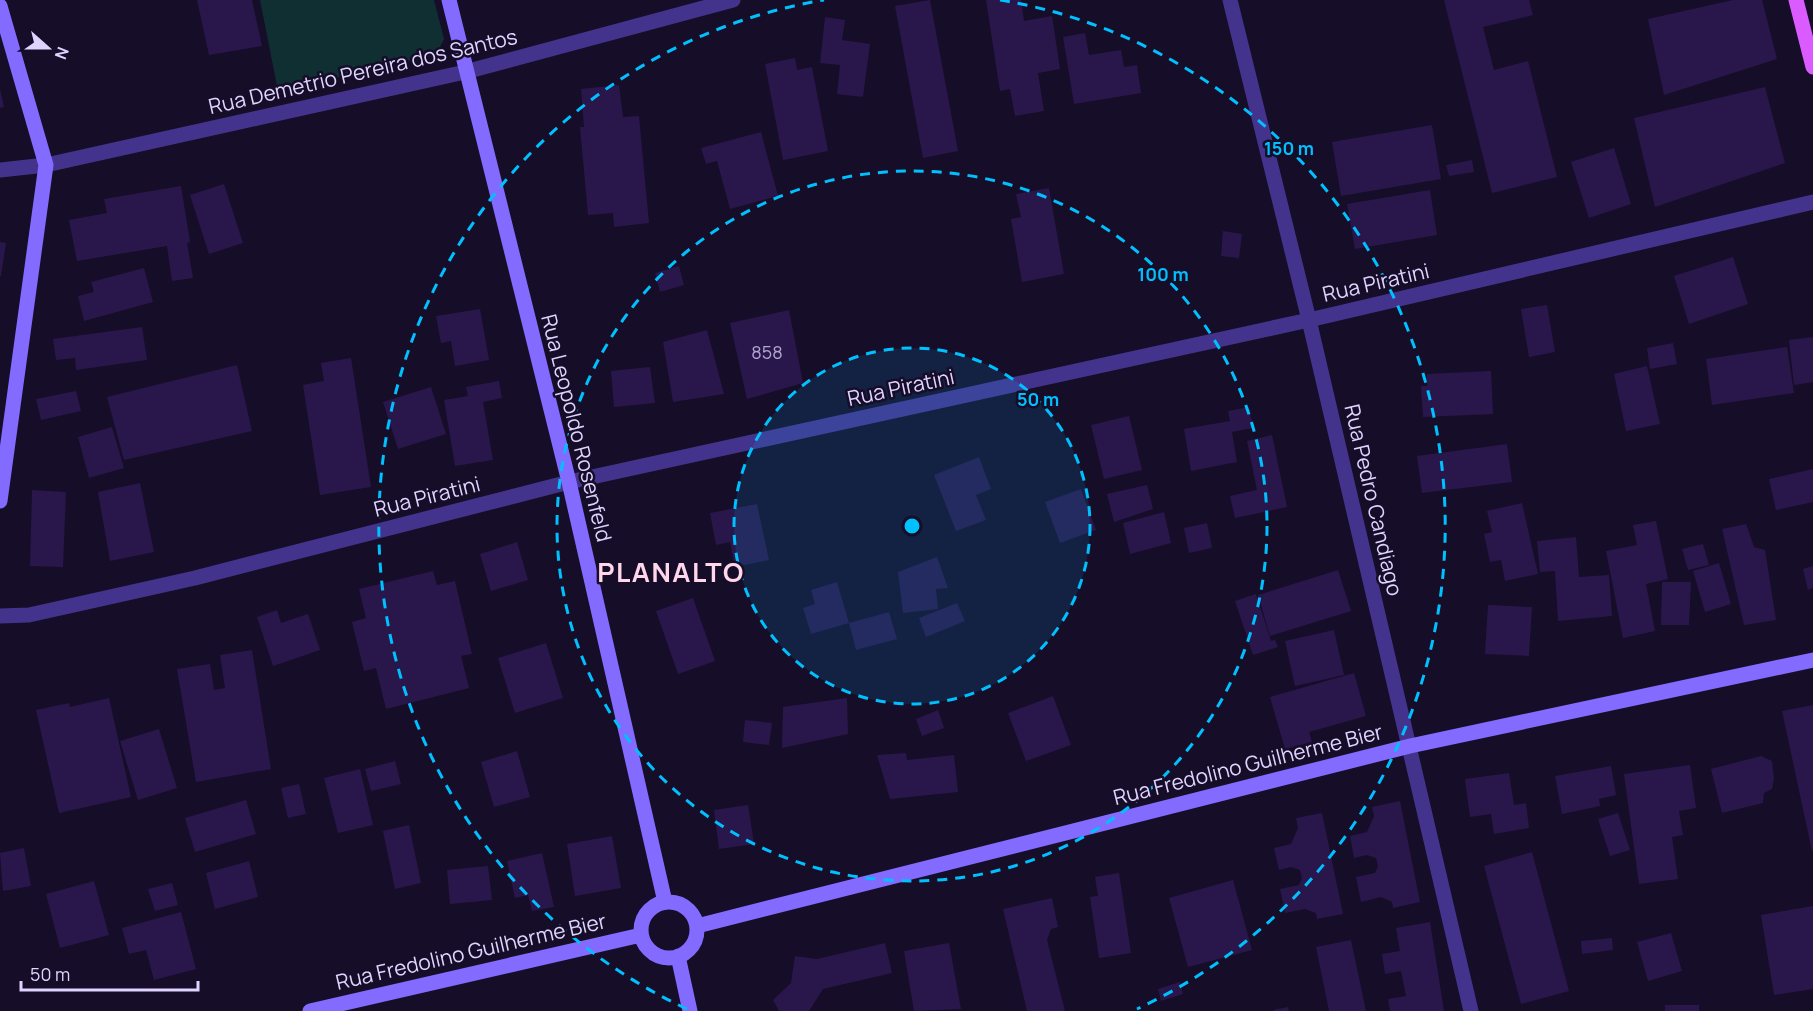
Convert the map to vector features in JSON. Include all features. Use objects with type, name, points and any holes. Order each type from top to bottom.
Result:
[{"type":"main road","points":[[1796,0],[1813,67]]},
{"type":"street","name":"Rua Leopoldo Rosenfeld","points":[[449,0],[465,72],[569,482],[665,902]]},
{"type":"street","name":"Rua Demetrio Pereira dos Santos","points":[[0,170],[46,165],[465,72],[733,0]]},
{"type":"street","name":"Rua Pedro Candiago","points":[[1230,0],[1309,320],[1471,1011]]},
{"type":"street","points":[[0,6],[46,165],[0,501]]},
{"type":"street","name":"Rua Piratini","points":[[0,616],[28,615],[195,578],[569,482],[1309,320],[1813,202]]},
{"type":"street","name":"Rua Fredolino Guilherme Bier","points":[[697,926],[1410,746],[1813,660]]},
{"type":"street","points":[[665,902],[674,902],[689,910],[697,926],[693,945],[678,956],[659,956],[645,944],[641,935],[644,917],[656,905],[665,902]]},
{"type":"street","name":"Rua Fredolino Guilherme Bier","points":[[310,1011],[641,935]]},
{"type":"street","points":[[678,956],[690,1011]]},
{"type":"green space","points":[[260,0],[434,0],[444,39],[436,55],[278,91]]},
{"type":"building","points":[[197,0],[252,0],[262,46],[209,55]]},
{"type":"building","points":[[930,0],[958,151],[923,158],[895,6]]},
{"type":"building","points":[[986,0],[1021,0],[1024,21],[1052,16],[1060,69],[1038,73],[1044,111],[1015,116],[1010,89],[1000,91]]},
{"type":"building","points":[[1444,0],[1529,0],[1533,15],[1483,27],[1494,70],[1528,61],[1557,177],[1492,193]]},
{"type":"building","points":[[1733,0],[1762,0],[1777,59],[1664,95],[1648,19]]},
{"type":"building","points":[[825,17],[845,20],[842,40],[870,44],[863,97],[837,94],[840,65],[820,63]]},
{"type":"building","points":[[1085,33],[1089,55],[1121,50],[1124,67],[1137,65],[1141,93],[1074,104],[1063,37]]},
{"type":"building","points":[[795,58],[797,70],[812,67],[828,151],[783,160],[765,64]]},
{"type":"building","points":[[619,85],[623,117],[639,116],[649,223],[614,227],[613,213],[588,215],[580,127],[584,127],[581,89]]},
{"type":"building","points":[[1765,87],[1785,163],[1655,207],[1634,118]]},
{"type":"building","points":[[0,89],[4,107],[0,108]]},
{"type":"building","points":[[1432,125],[1441,179],[1341,196],[1332,142]]},
{"type":"building","points":[[761,132],[778,196],[730,209],[717,161],[706,164],[701,148]]},
{"type":"building","points":[[1614,148],[1631,204],[1589,218],[1571,162]]},
{"type":"building","points":[[1472,160],[1474,172],[1449,176],[1446,165]]},
{"type":"building","points":[[224,184],[243,243],[209,254],[190,195]]},
{"type":"building","points":[[181,186],[193,278],[172,281],[167,246],[77,261],[69,220],[107,213],[104,199]]},
{"type":"building","points":[[1049,188],[1064,274],[1022,282],[1011,219],[1021,217],[1016,194]]},
{"type":"building","points":[[1430,190],[1437,235],[1355,249],[1347,204]]},
{"type":"building","points":[[1223,231],[1242,234],[1239,258],[1221,256]]},
{"type":"building","points":[[0,242],[6,243],[1,276],[0,276]]},
{"type":"building","points":[[1733,257],[1748,304],[1689,324],[1674,276]]},
{"type":"building","points":[[679,266],[684,285],[660,292],[655,273]]},
{"type":"building","points":[[144,268],[153,302],[84,321],[78,296],[94,292],[91,282]]},
{"type":"building","points":[[1547,305],[1555,352],[1529,357],[1521,309]]},
{"type":"building","points":[[480,309],[489,360],[455,366],[451,341],[441,343],[436,316]]},
{"type":"building","points":[[789,310],[803,383],[747,399],[730,323]]},
{"type":"building","points":[[142,327],[147,360],[76,370],[75,358],[56,360],[53,339]]},
{"type":"building","points":[[707,330],[724,394],[673,402],[663,342]]},
{"type":"building","points":[[1813,337],[1813,382],[1794,385],[1789,340]]},
{"type":"building","points":[[1673,343],[1677,364],[1650,369],[1647,348]]},
{"type":"building","points":[[1787,347],[1794,393],[1712,405],[1706,359]]},
{"type":"building","points":[[351,358],[371,487],[320,495],[303,385],[324,381],[321,363]]},
{"type":"building","points":[[237,365],[252,431],[124,460],[107,397]]},
{"type":"building","points":[[1647,366],[1660,424],[1626,431],[1614,374]]},
{"type":"building","points":[[650,367],[655,403],[614,407],[611,371]]},
{"type":"building","points":[[1491,371],[1493,414],[1423,417],[1421,386],[1427,386],[1427,374]]},
{"type":"building","points":[[499,381],[502,398],[483,402],[493,460],[455,466],[444,400],[468,396],[466,387]]},
{"type":"building","points":[[431,387],[446,434],[398,449],[383,402]]},
{"type":"building","points":[[76,391],[81,411],[41,420],[36,399]]},
{"type":"building","points":[[1249,407],[1253,428],[1232,432],[1237,462],[1191,471],[1184,429],[1230,421],[1228,411]]},
{"type":"building","points":[[1129,416],[1142,470],[1104,479],[1091,425]]},
{"type":"building","points":[[112,427],[124,468],[89,478],[78,437]]},
{"type":"building","points":[[1272,435],[1287,507],[1235,518],[1230,496],[1257,490],[1247,441]]},
{"type":"building","points":[[1507,444],[1512,482],[1422,493],[1417,456]]},
{"type":"building","points":[[979,457],[991,489],[976,495],[986,520],[956,531],[934,475]]},
{"type":"building","points":[[1813,469],[1813,502],[1776,510],[1769,479]]},
{"type":"building","points":[[140,483],[154,552],[110,561],[98,492]]},
{"type":"building","points":[[1147,485],[1153,509],[1114,522],[1107,494]]},
{"type":"building","points":[[1081,489],[1096,530],[1060,543],[1045,502]]},
{"type":"building","points":[[32,490],[66,492],[63,567],[30,566]]},
{"type":"building","points":[[1522,503],[1538,574],[1505,581],[1501,560],[1490,562],[1484,534],[1492,532],[1487,511]]},
{"type":"building","points":[[757,504],[769,560],[735,567],[730,542],[716,545],[710,513]]},
{"type":"building","points":[[1164,512],[1171,543],[1130,554],[1123,523]]},
{"type":"building","points":[[1656,521],[1668,579],[1646,584],[1655,631],[1623,638],[1606,551],[1637,545],[1633,525]]},
{"type":"building","points":[[1207,523],[1212,548],[1189,553],[1184,528]]},
{"type":"building","points":[[1746,524],[1754,547],[1765,550],[1776,620],[1744,625],[1722,529]]},
{"type":"building","points":[[1576,537],[1579,577],[1609,575],[1612,616],[1558,621],[1555,571],[1540,572],[1537,541]]},
{"type":"building","points":[[517,542],[528,580],[491,591],[480,554]]},
{"type":"building","points":[[1703,544],[1709,565],[1688,570],[1682,549]]},
{"type":"building","points":[[937,557],[948,588],[936,589],[938,609],[903,613],[898,572]]},
{"type":"building","points":[[1719,563],[1731,604],[1705,612],[1693,571]]},
{"type":"building","points":[[1813,566],[1813,588],[1808,590],[1803,569]]},
{"type":"building","points":[[1338,570],[1351,611],[1270,636],[1258,595]]},
{"type":"building","points":[[433,571],[437,585],[455,581],[472,654],[461,656],[469,688],[386,709],[376,668],[364,671],[352,622],[366,618],[359,589]]},
{"type":"building","points":[[837,582],[849,623],[811,634],[803,608],[815,604],[811,590]]},
{"type":"building","points":[[1662,582],[1691,582],[1689,625],[1661,625]]},
{"type":"building","points":[[1256,594],[1271,641],[1275,640],[1278,647],[1253,655],[1235,601]]},
{"type":"building","points":[[693,598],[715,661],[678,674],[656,611]]},
{"type":"building","points":[[957,603],[965,621],[926,637],[919,618]]},
{"type":"building","points":[[1488,605],[1532,607],[1529,656],[1485,654]]},
{"type":"building","points":[[277,610],[281,623],[308,614],[320,650],[273,666],[257,617]]},
{"type":"building","points":[[889,612],[897,639],[856,650],[849,623]]},
{"type":"building","points":[[1334,630],[1344,675],[1295,686],[1285,641]]},
{"type":"building","points":[[546,643],[563,698],[515,713],[498,658]]},
{"type":"building","points":[[252,650],[271,769],[196,782],[177,669],[210,664],[214,690],[225,688],[220,655]]},
{"type":"building","points":[[1354,673],[1366,716],[1309,732],[1312,742],[1285,749],[1270,697]]},
{"type":"building","points":[[1053,696],[1071,745],[1026,761],[1008,713]]},
{"type":"building","points":[[109,698],[131,797],[59,813],[36,710],[69,703],[70,707]]},
{"type":"building","points":[[847,698],[848,734],[782,748],[783,707]]},
{"type":"building","points":[[1813,705],[1813,851],[1812,851],[1782,711]]},
{"type":"building","points":[[938,710],[944,728],[922,736],[916,719]]},
{"type":"building","points":[[745,720],[772,723],[769,745],[743,742]]},
{"type":"building","points":[[159,729],[177,788],[138,800],[120,741]]},
{"type":"building","points":[[517,751],[530,797],[494,807],[481,762]]},
{"type":"building","points":[[906,753],[907,760],[954,755],[958,792],[890,799],[877,755]]},
{"type":"building","points":[[1761,756],[1772,761],[1774,779],[1772,789],[1764,793],[1763,803],[1722,813],[1711,769]]},
{"type":"building","points":[[395,761],[401,784],[371,791],[365,769]]},
{"type":"building","points":[[1690,765],[1696,808],[1679,811],[1683,835],[1672,837],[1678,879],[1639,884],[1624,774]]},
{"type":"building","points":[[1611,766],[1616,795],[1599,799],[1600,806],[1562,814],[1555,776]]},
{"type":"building","points":[[360,769],[373,825],[338,833],[324,778]]},
{"type":"building","points":[[1509,773],[1514,805],[1526,803],[1529,828],[1494,834],[1491,814],[1470,817],[1465,779]]},
{"type":"building","points":[[299,784],[306,814],[288,818],[281,788]]},
{"type":"building","points":[[246,800],[256,834],[195,852],[185,818]]},
{"type":"building","points":[[1400,801],[1420,902],[1393,908],[1392,902],[1381,897],[1361,902],[1356,877],[1375,873],[1378,866],[1376,858],[1367,855],[1354,858],[1350,836],[1367,832],[1374,816],[1372,807]]},
{"type":"building","points":[[748,805],[754,844],[719,849],[714,810]]},
{"type":"building","points":[[1322,813],[1343,914],[1317,919],[1316,913],[1305,909],[1285,913],[1280,889],[1299,885],[1302,878],[1300,870],[1291,867],[1279,870],[1274,848],[1291,844],[1298,828],[1296,818]]},
{"type":"building","points":[[1618,813],[1630,850],[1610,856],[1598,819]]},
{"type":"building","points":[[409,825],[421,883],[395,889],[383,831]]},
{"type":"building","points":[[612,836],[621,888],[575,896],[567,844]]},
{"type":"building","points":[[24,848],[31,886],[3,891],[0,853]]},
{"type":"building","points":[[1532,852],[1569,991],[1521,1004],[1484,866]]},
{"type":"building","points":[[542,853],[554,907],[532,911],[528,895],[515,898],[507,861]]},
{"type":"building","points":[[249,861],[258,897],[215,909],[206,873]]},
{"type":"building","points":[[488,866],[492,900],[450,904],[447,870]]},
{"type":"building","points":[[1119,873],[1131,953],[1099,958],[1090,897],[1098,896],[1095,877]]},
{"type":"building","points":[[1233,880],[1252,950],[1188,967],[1169,898]]},
{"type":"building","points":[[94,881],[109,935],[60,948],[46,894]]},
{"type":"building","points":[[172,883],[178,905],[155,911],[148,889]]},
{"type":"building","points":[[1052,898],[1058,927],[1051,929],[1047,940],[1065,1011],[1027,1011],[1003,909]]},
{"type":"building","points":[[1813,906],[1813,989],[1774,995],[1761,915]]},
{"type":"building","points":[[181,912],[196,969],[154,980],[146,950],[129,954],[122,928]]},
{"type":"building","points":[[1430,922],[1444,1011],[1390,1011],[1388,999],[1406,996],[1401,971],[1385,974],[1382,954],[1400,951],[1396,928]]},
{"type":"building","points":[[1671,933],[1682,971],[1648,981],[1637,942]]},
{"type":"building","points":[[1612,938],[1613,950],[1582,954],[1581,941]]},
{"type":"building","points":[[1351,940],[1366,1011],[1329,1011],[1316,947]]},
{"type":"building","points":[[885,943],[892,973],[823,989],[809,1011],[779,1011],[773,1000],[791,983],[795,956],[817,959]]},
{"type":"building","points":[[949,943],[961,1009],[914,1011],[904,951]]},
{"type":"building","points":[[1180,982],[1183,994],[1161,1001],[1158,989]]},
{"type":"building","points":[[1665,1005],[1699,1005],[1699,1011],[1665,1011]]},
{"type":"building","points":[[1288,1007],[1289,1011],[1273,1010]]},
{"type":"district","name":"PLANALTO","points":[[671,573]]}]
